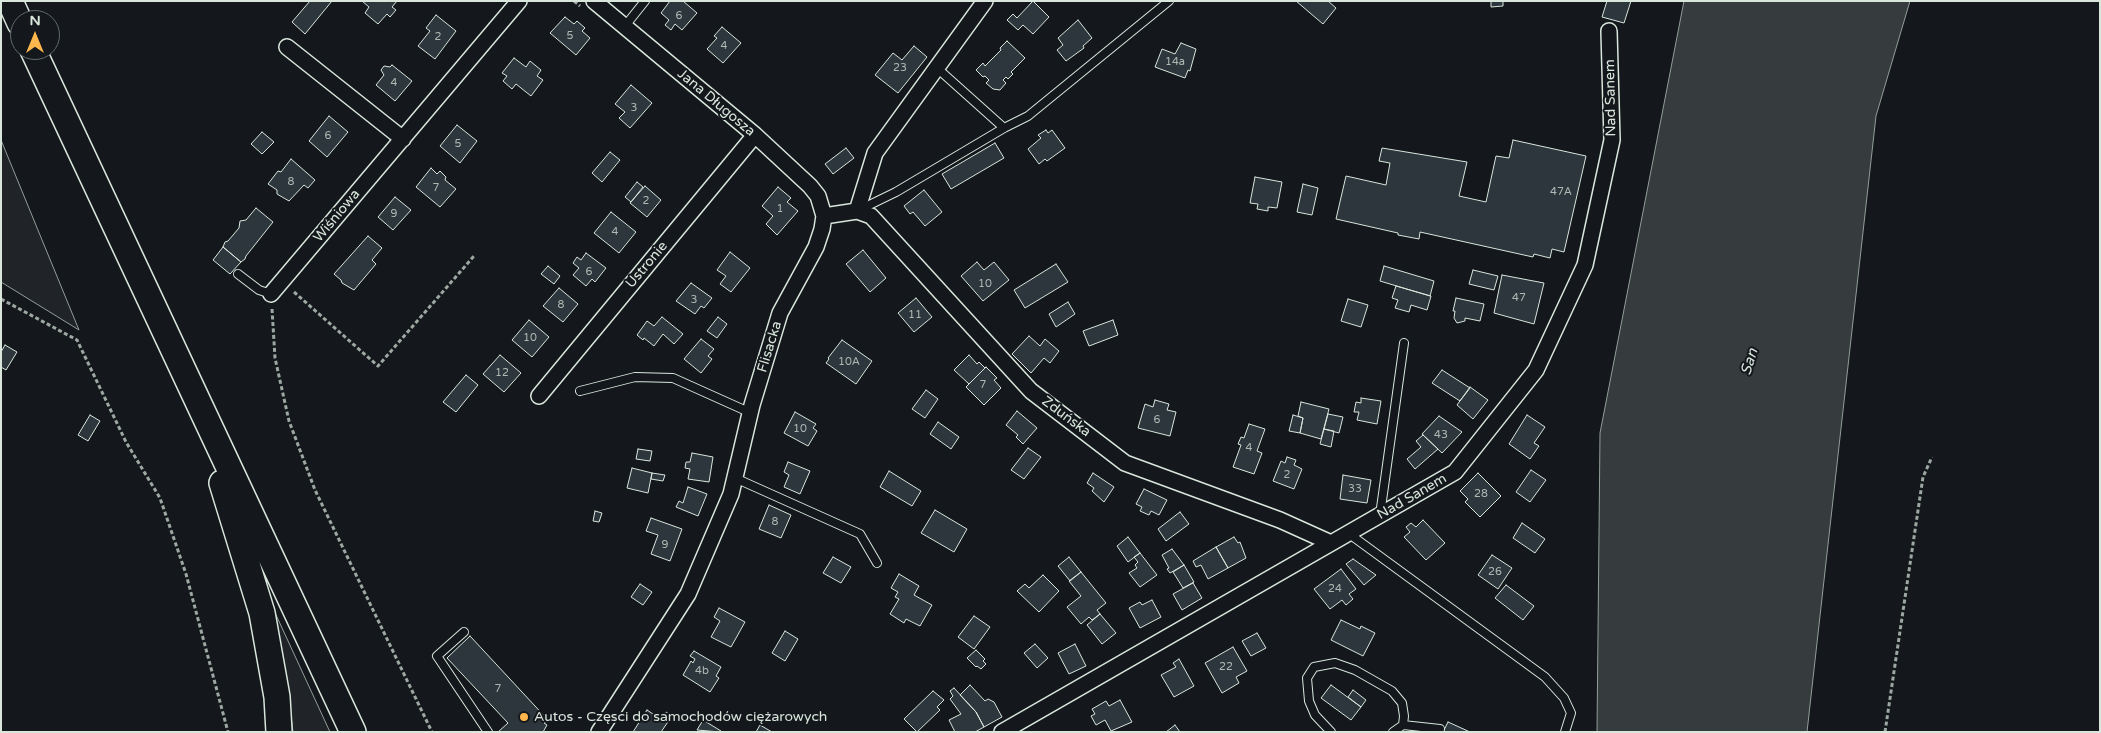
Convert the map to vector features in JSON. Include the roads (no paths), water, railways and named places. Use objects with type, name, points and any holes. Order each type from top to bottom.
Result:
[{"type":"main road","points":[[38,60],[353,732]]},
{"type":"main road","points":[[173,347],[229,504],[262,613],[277,696],[279,732]]},
{"type":"street","name":"Wiśniowa","points":[[271,294],[519,1]]},
{"type":"street","name":"Jana Długosza","points":[[594,1],[755,135],[810,186],[818,196],[824,216]]},
{"type":"street","points":[[824,216],[857,211],[874,153],[985,1]]},
{"type":"street","name":"Nad Sanem","points":[[1002,732],[1455,472],[1536,370],[1585,265],[1612,140],[1609,31]]},
{"type":"street","points":[[287,47],[403,139]]},
{"type":"street","name":"Ustronie","points":[[539,396],[755,135]]},
{"type":"street","name":"Zduńska","points":[[857,211],[871,216],[1032,391],[1125,463],[1280,520],[1331,543]]},
{"type":"street","name":"Flisacka","points":[[599,732],[688,594],[731,494],[750,413],[780,313],[816,247],[824,216]]},
{"type":"lane","points":[[625,26],[645,1]]},
{"type":"lane","points":[[857,211],[896,192],[1004,128],[1028,116],[1169,1]]},
{"type":"lane","points":[[937,68],[1004,128]]},
{"type":"lane","points":[[238,274],[259,290],[271,294]]},
{"type":"lane","points":[[1380,515],[1404,343]]},
{"type":"lane","points":[[580,391],[635,377],[673,378],[750,413]]},
{"type":"lane","points":[[735,478],[860,534],[877,563]]},
{"type":"lane","points":[[1348,534],[1545,677],[1564,698],[1571,713],[1565,732]]},
{"type":"lane","points":[[464,632],[438,656],[488,732]]},
{"type":"lane","points":[[1331,732],[1315,715],[1309,701],[1307,678],[1314,667],[1335,663],[1355,670],[1392,691],[1402,703],[1403,725]]},
{"type":"lane","points":[[1393,732],[1403,725],[1440,729]]},
{"type":"water","name":"San","points":[[1684,1],[1910,1],[1876,116],[1807,732],[1597,732],[1600,433]]},
{"type":"place","name":"Autos - Częsci do samochodów ciężarowych","points":[[524,717]]}]
